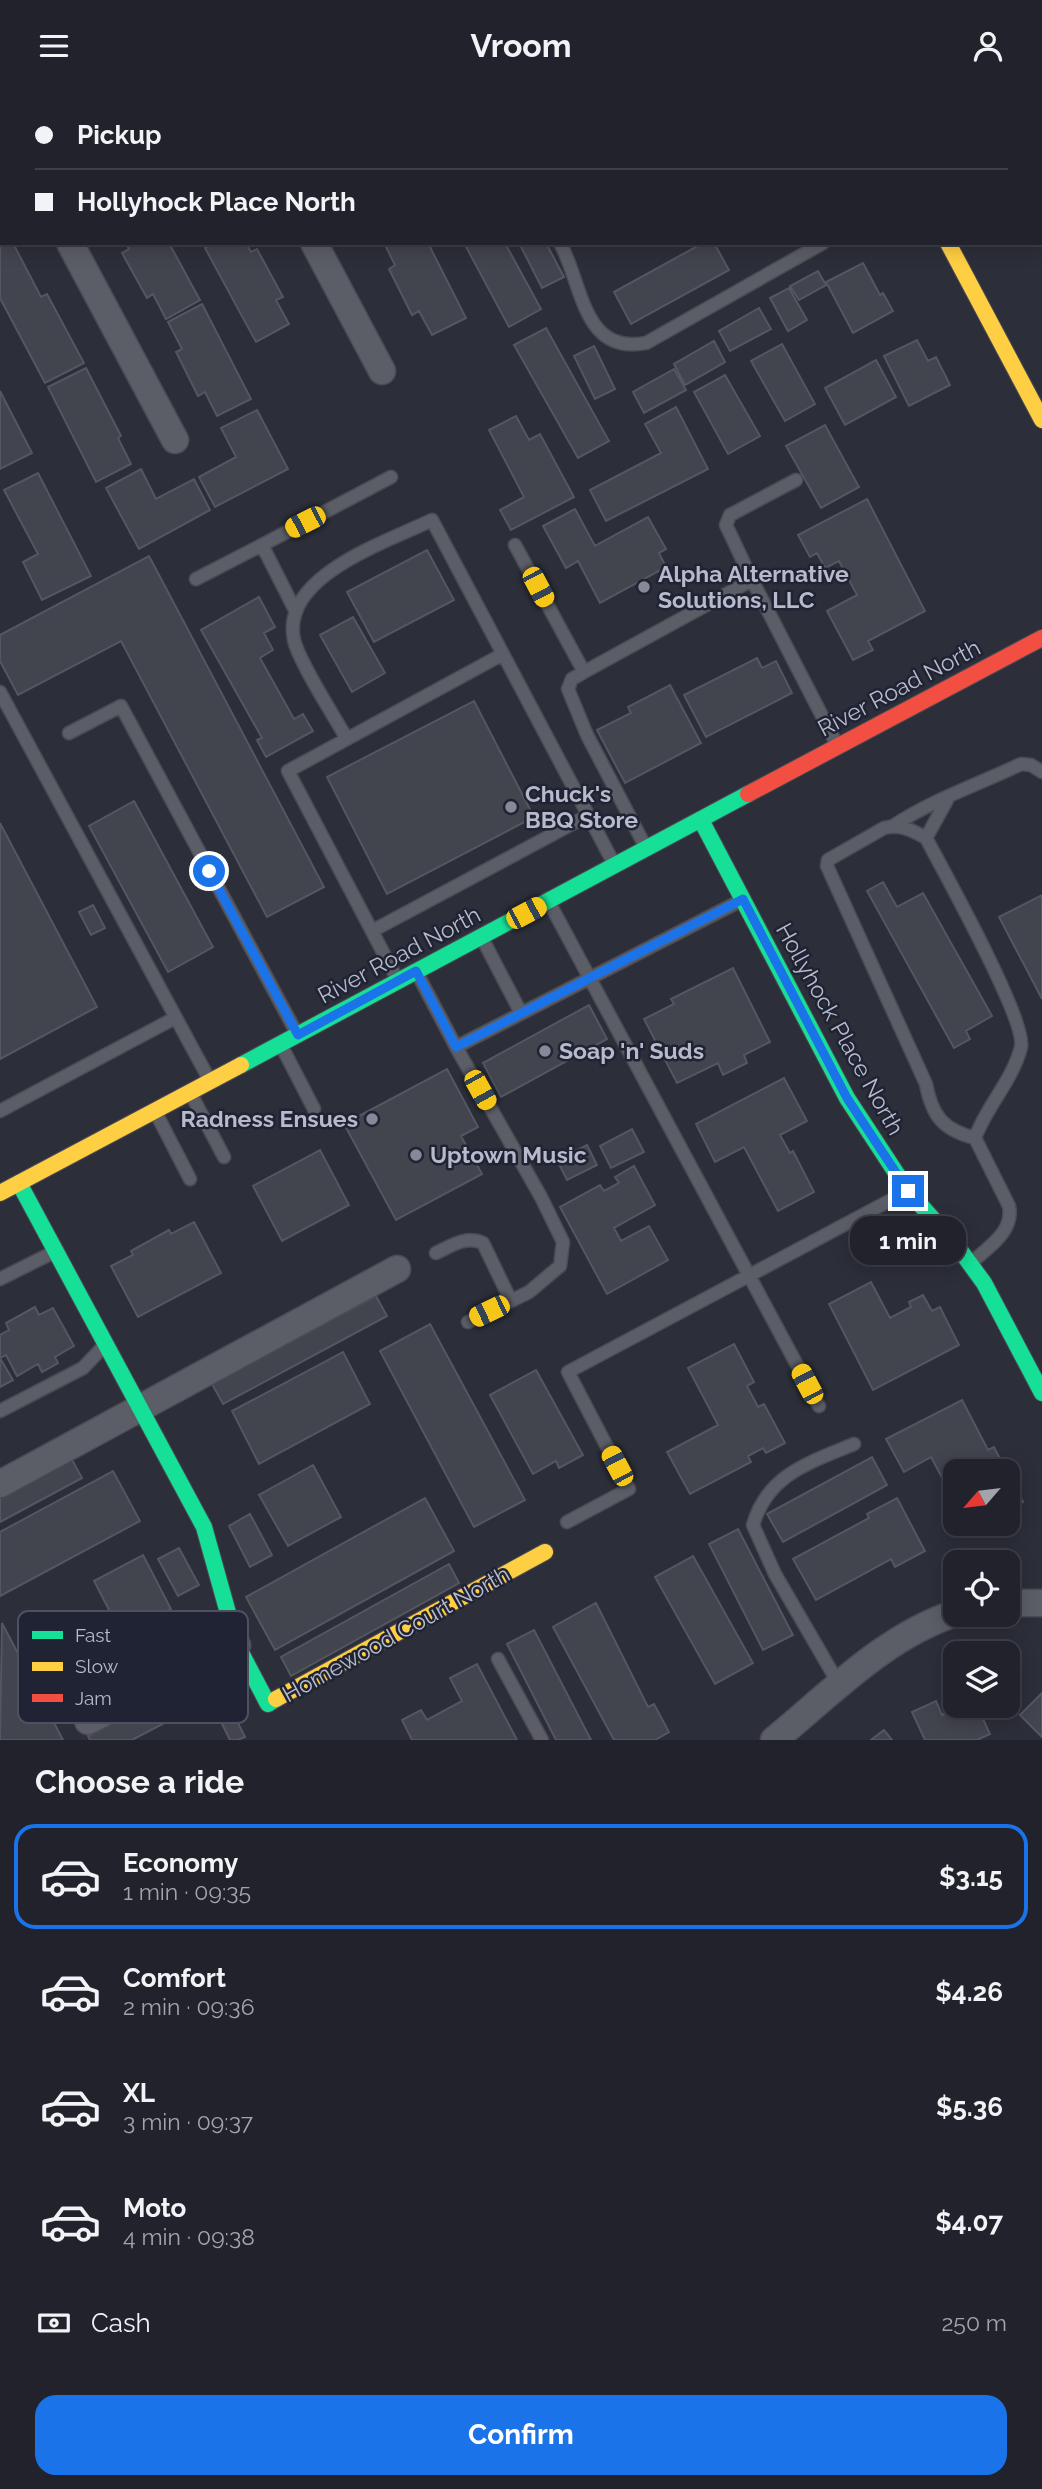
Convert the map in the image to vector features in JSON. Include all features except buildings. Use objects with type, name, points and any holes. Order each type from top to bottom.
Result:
[{"type":"street","points":[[71,245],[174,440]]},
{"type":"street","points":[[315,245],[382,371]]},
{"type":"street","points":[[949,245],[1042,420]]},
{"type":"street","name":"River Road North","points":[[0,1193],[1042,638]]},
{"type":"street","name":"Hollyhock Place North","points":[[701,820],[847,1098],[908,1191],[984,1283],[1042,1393]]},
{"type":"street","name":"Homewood Court North","points":[[19,1183],[204,1527],[227,1611]]},
{"type":"street","points":[[0,1484],[397,1269]]},
{"type":"street","name":"Homewood Court North","points":[[248,1666],[268,1704],[545,1552]]},
{"type":"street","points":[[1020,1603],[1042,1603]]},
{"type":"street","points":[[774,1740],[897,1639],[943,1617]]},
{"type":"lane","points":[[561,245],[583,305],[597,328],[607,338],[632,345],[646,343],[819,245]]},
{"type":"lane","points":[[196,579],[391,477]]},
{"type":"lane","points":[[796,480],[730,515],[726,525],[838,747]]},
{"type":"lane","points":[[347,739],[295,642],[292,621],[303,595],[320,576],[432,520],[614,866]]},
{"type":"lane","points":[[262,545],[296,612]]},
{"type":"lane","points":[[515,545],[584,671]]},
{"type":"lane","points":[[646,849],[569,698],[568,689],[572,679],[584,671],[752,580]]},
{"type":"lane","points":[[398,981],[288,771],[503,654]]},
{"type":"lane","points":[[0,692],[210,1082]]},
{"type":"lane","points":[[69,733],[121,706],[298,1035]]},
{"type":"lane","points":[[975,1138],[955,1133],[945,1126],[930,1107],[926,1084],[827,866],[828,860],[850,846],[893,826],[929,803],[947,800],[1021,764],[1031,765],[1042,772]]},
{"type":"lane","points":[[926,838],[947,800]]},
{"type":"lane","points":[[372,931],[587,816]]},
{"type":"lane","points":[[893,826],[912,830],[926,838],[993,968],[1020,1030],[1022,1045],[983,1116],[975,1138],[1009,1206],[1012,1218],[1006,1231],[970,1264]]},
{"type":"lane","points":[[456,1047],[743,899]]},
{"type":"lane","points":[[549,901],[819,1406]]},
{"type":"lane","points":[[481,937],[522,1013]]},
{"type":"lane","points":[[416,971],[541,1197],[563,1242],[560,1266],[528,1292],[468,1322]]},
{"type":"lane","points":[[0,1111],[175,1018]]},
{"type":"lane","points":[[280,1044],[314,1109]]},
{"type":"lane","points":[[190,1093],[224,1157]]},
{"type":"lane","points":[[155,1111],[190,1179]]},
{"type":"lane","points":[[567,1522],[629,1489],[568,1372],[908,1191]]},
{"type":"lane","points":[[436,1253],[462,1240],[474,1238],[483,1243],[511,1301]]},
{"type":"lane","points":[[0,1279],[55,1251]]},
{"type":"lane","points":[[0,1411],[83,1368],[104,1345]]},
{"type":"lane","points":[[840,1686],[775,1574],[753,1525],[759,1505],[793,1469],[854,1444]]},
{"type":"lane","points":[[498,1659],[542,1740]]},
{"type":"traffic: fast","points":[[241,1065],[748,794]]},
{"type":"traffic: fast","points":[[701,820],[847,1098],[908,1191],[957,1246],[984,1283],[1042,1393]]},
{"type":"traffic: fast","points":[[19,1183],[204,1527],[227,1611]]},
{"type":"traffic: fast","points":[[248,1666],[268,1704],[276,1699]]},
{"type":"traffic: slow","points":[[949,245],[1042,420]]},
{"type":"traffic: slow","points":[[0,1193],[241,1065]]},
{"type":"traffic: slow","points":[[276,1699],[545,1552]]},
{"type":"traffic: jam","points":[[748,794],[1042,638]]},
{"type":"place","name":"Alpha Alternative Solutions, LLC","points":[[644,587]]},
{"type":"place","name":"Chuck's BBQ Store","points":[[511,807]]},
{"type":"place","name":"Soap 'n' Suds","points":[[545,1051]]},
{"type":"place","name":"Radness Ensues","points":[[372,1119]]},
{"type":"place","name":"Uptown Music","points":[[416,1155]]},
{"type":"route","points":[[209,871],[298,1035],[416,971],[456,1047],[743,899],[847,1098],[908,1191]]}]
